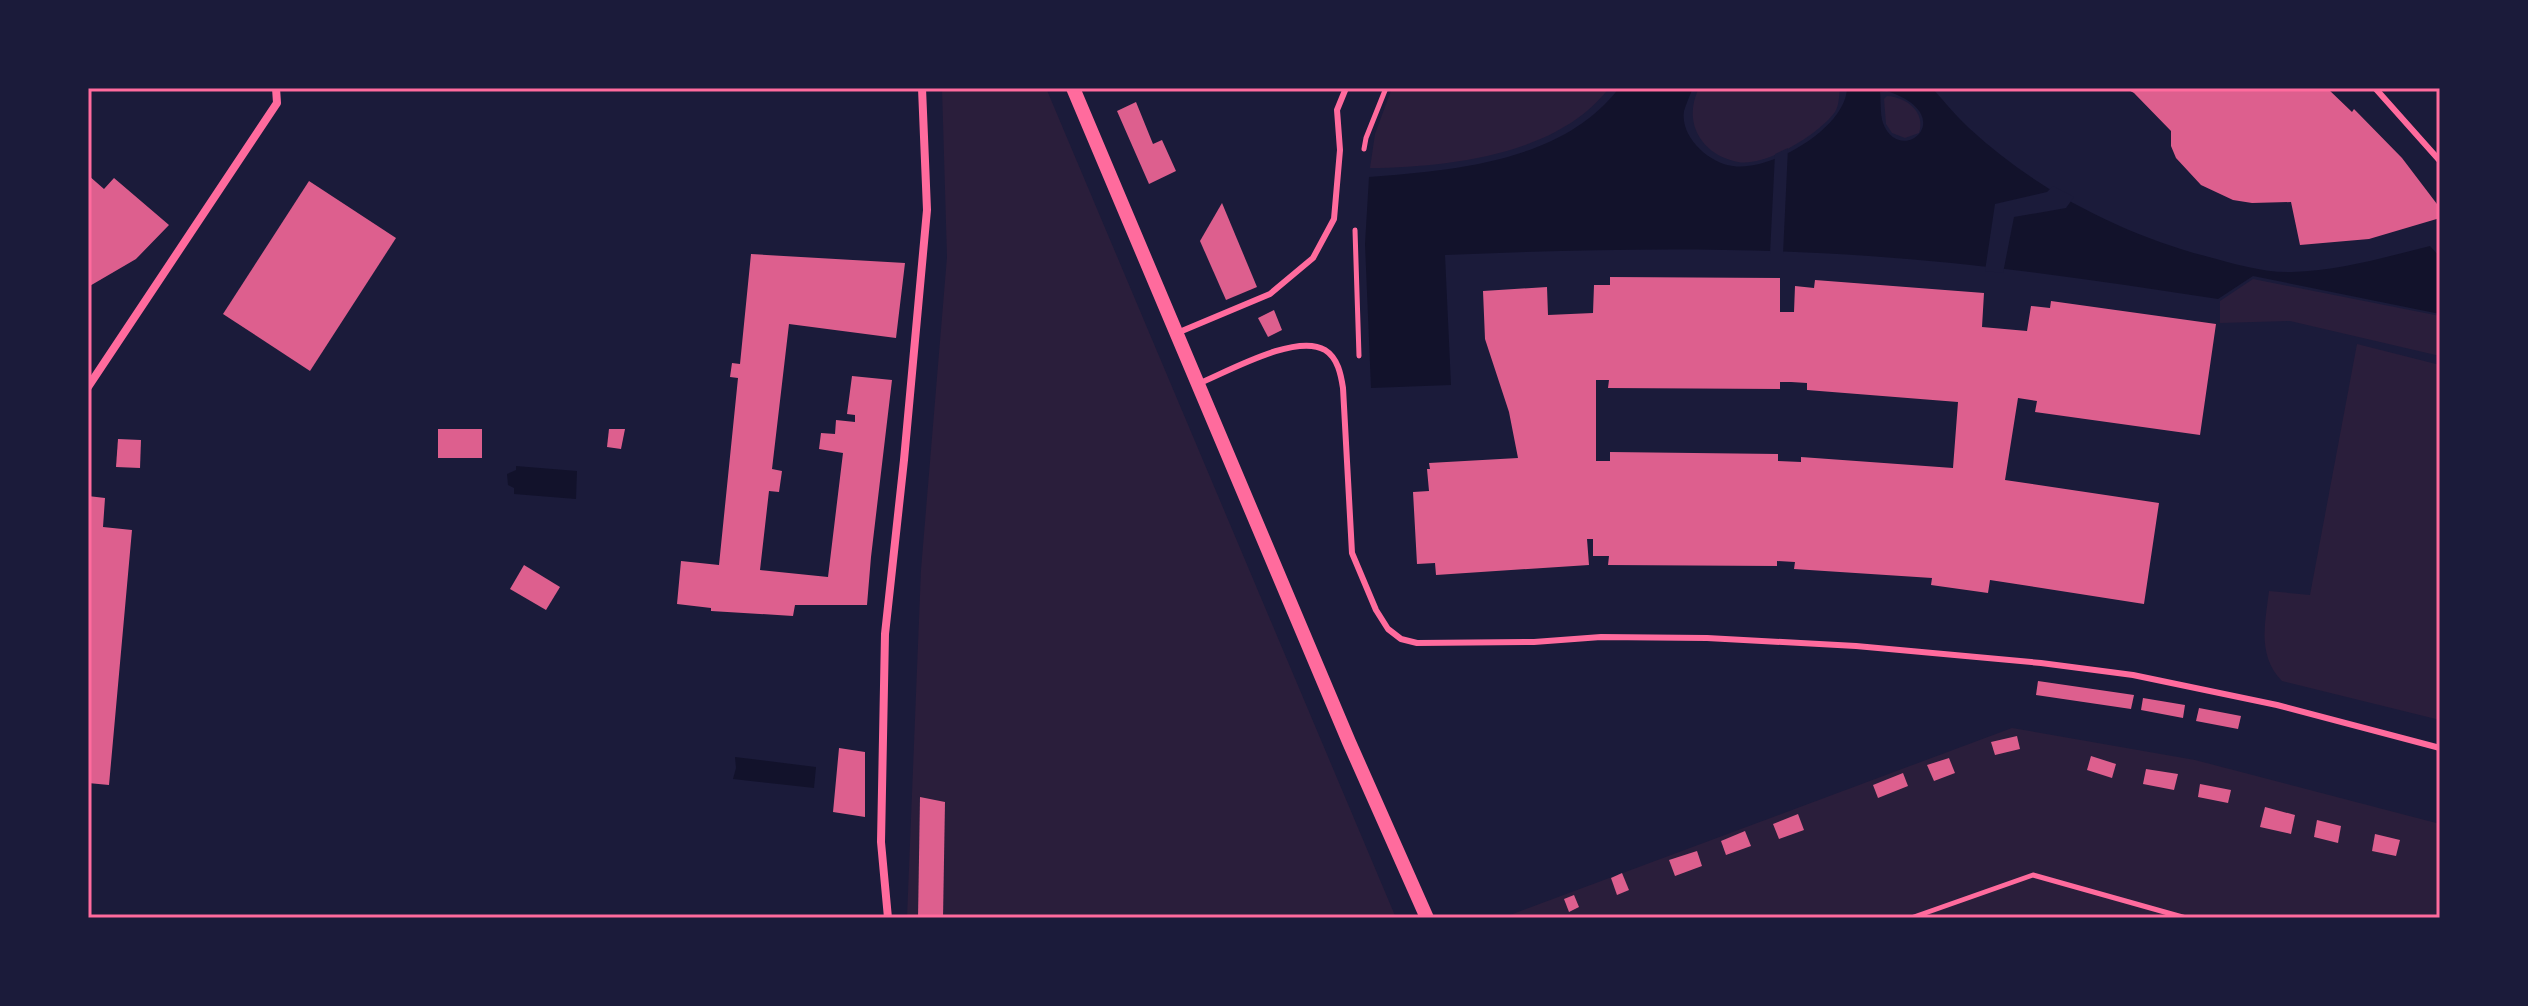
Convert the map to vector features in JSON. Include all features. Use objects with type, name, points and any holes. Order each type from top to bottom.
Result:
[{"type":"street","points":[[88,387],[277,103],[276,88]]},
{"type":"street","points":[[888,918],[881,842],[885,634],[927,210],[922,88]]},
{"type":"street","points":[[1073,88],[1349,742],[1427,918]]},
{"type":"lane","points":[[1177,333],[1270,294],[1313,258],[1334,219],[1340,150],[1337,110],[1346,88]]},
{"type":"lane","points":[[2375,88],[2440,161]]},
{"type":"lane","points":[[1198,383],[1295,346],[1325,350],[1339,367],[1343,388],[1352,553],[1376,610],[1388,629],[1401,639],[1417,643],[1534,642],[1601,637],[1707,638],[1856,646],[2041,663],[2133,675],[2277,705],[2440,748]]},
{"type":"path","points":[[1364,151],[1386,88]]},
{"type":"path","points":[[1356,225],[1359,357]]},
{"type":"path","points":[[1911,918],[2033,875],[2186,918]]},
{"type":"shaded area","points":[[942,88],[1046,88],[1396,918],[907,918],[921,570],[947,257]]},
{"type":"shaded area","points":[[1392,88],[1609,88],[1587,111],[1561,129],[1500,153],[1434,164],[1370,168],[1375,134]]},
{"type":"shaded area","points":[[1619,88],[1693,88],[1684,111],[1684,121],[1691,139],[1715,160],[1733,166],[1748,166],[1785,155],[1820,132],[1834,118],[1847,88],[1932,88],[1964,123],[1995,150],[2051,190],[2112,222],[2176,247],[2250,268],[2292,272],[2344,266],[2430,246],[2440,257],[2440,314],[2253,276],[2218,299],[2000,268],[1816,253],[1657,250],[1445,255],[1451,385],[1371,388],[1365,244],[1369,177],[1436,171],[1505,158],[1538,147],[1596,113]],"holes":[[[1887,91],[1909,101],[1920,113],[1923,124],[1920,133],[1912,139],[1901,140],[1891,136],[1883,123],[1880,92]]]},
{"type":"shaded area","points":[[1699,88],[1840,88],[1835,112],[1805,139],[1763,159],[1738,162],[1714,152],[1698,135],[1693,113]]},
{"type":"shaded area","points":[[1887,96],[1901,99],[1913,107],[1920,118],[1919,133],[1905,138],[1892,133],[1886,124],[1884,99]]},
{"type":"shaded area","points":[[2253,279],[2440,316],[2440,356],[2290,321],[2220,323],[2220,301]]},
{"type":"shaded area","points":[[2357,344],[2440,365],[2440,720],[2282,681],[2274,671],[2266,650],[2269,591],[2310,595]]},
{"type":"shaded area","points":[[516,466],[577,471],[576,499],[514,494],[514,488],[508,485],[507,474],[516,470]]},
{"type":"shaded area","points":[[2012,728],[2195,760],[2440,824],[2440,918],[1502,918]]},
{"type":"shaded area","points":[[735,757],[816,767],[814,788],[733,779]]},
{"type":"pier","points":[[1788,148],[1783,254],[1770,254],[1775,154]]},
{"type":"pier","points":[[2053,186],[2074,197],[2066,208],[2014,217],[2003,273],[1985,271],[1995,204],[2047,192]]},
{"type":"building","points":[[2125,88],[2327,88],[2352,112],[2354,109],[2402,158],[2440,208],[2440,218],[2369,239],[2300,245],[2291,202],[2233,200],[2201,185],[2176,158],[2171,146],[2171,131],[2134,93]]},
{"type":"building","points":[[1136,102],[1153,144],[1162,140],[1176,171],[1149,184],[1117,111]]},
{"type":"building","points":[[88,175],[104,189],[114,178],[169,225],[136,259],[88,287]]},
{"type":"building","points":[[309,181],[396,238],[310,371],[223,314]]},
{"type":"building","points":[[1222,203],[1257,287],[1226,300],[1200,241]]},
{"type":"building","points":[[751,254],[905,263],[896,338],[789,324],[772,469],[782,471],[779,492],[769,491],[760,570],[828,577],[843,453],[819,449],[821,433],[835,434],[836,420],[855,422],[855,415],[847,414],[852,376],[892,380],[867,605],[795,605],[793,616],[711,611],[711,608],[677,604],[681,561],[719,565],[738,378],[730,377],[732,363],[740,364]]},
{"type":"building","points":[[1610,277],[1780,278],[1780,312],[1794,312],[1795,286],[1814,288],[1815,280],[1984,293],[1982,327],[2027,331],[2031,306],[2050,308],[2051,301],[2216,324],[2200,435],[2035,412],[2037,401],[2018,398],[2005,480],[2159,503],[2144,604],[1990,580],[1988,593],[1931,585],[1932,578],[1794,569],[1795,562],[1777,561],[1777,566],[1608,565],[1609,556],[1593,556],[1593,539],[1587,539],[1589,565],[1436,575],[1435,563],[1417,564],[1413,492],[1429,491],[1429,463],[1518,458],[1509,412],[1485,339],[1483,291],[1547,287],[1548,315],[1593,313],[1594,285],[1610,285]],"holes":[[[1596,380],[1609,380],[1608,388],[1780,389],[1780,382],[1807,383],[1807,390],[1958,402],[1953,468],[1801,457],[1801,462],[1778,461],[1778,454],[1610,452],[1610,461],[1596,461]]]},
{"type":"building","points":[[1274,310],[1282,330],[1268,337],[1258,318]]},
{"type":"building","points":[[438,429],[482,429],[482,458],[438,458]]},
{"type":"building","points":[[609,429],[625,429],[621,449],[607,447]]},
{"type":"building","points":[[118,439],[141,440],[140,468],[116,467]]},
{"type":"building","points":[[88,496],[105,498],[103,527],[132,530],[109,785],[88,783]]},
{"type":"building","points":[[524,565],[560,587],[546,610],[510,589]]},
{"type":"building","points":[[2038,681],[2134,695],[2131,709],[2036,695]]},
{"type":"building","points":[[2143,698],[2185,705],[2183,718],[2141,710]]},
{"type":"building","points":[[2199,708],[2241,716],[2238,729],[2196,721]]},
{"type":"building","points":[[2017,736],[2020,749],[1995,755],[1991,742]]},
{"type":"building","points":[[839,748],[865,752],[865,817],[833,812]]},
{"type":"building","points":[[2091,756],[2116,764],[2112,778],[2087,770]]},
{"type":"building","points":[[1949,758],[1955,773],[1934,781],[1927,765]]},
{"type":"building","points":[[2146,769],[2178,774],[2174,790],[2143,784]]},
{"type":"building","points":[[1903,773],[1908,786],[1878,798],[1873,785]]},
{"type":"building","points":[[2200,784],[2231,790],[2228,803],[2198,797]]},
{"type":"building","points":[[920,797],[945,802],[943,918],[918,918]]},
{"type":"building","points":[[2265,807],[2295,815],[2291,834],[2260,827]]},
{"type":"building","points":[[1798,814],[1804,830],[1779,839],[1773,824]]},
{"type":"building","points":[[2317,820],[2341,826],[2338,843],[2314,837]]},
{"type":"building","points":[[1745,831],[1751,846],[1726,855],[1721,841]]},
{"type":"building","points":[[2375,834],[2400,840],[2396,856],[2372,851]]},
{"type":"building","points":[[1697,851],[1702,866],[1675,876],[1669,860]]},
{"type":"building","points":[[1622,873],[1629,890],[1617,895],[1611,878]]},
{"type":"building","points":[[1574,895],[1579,907],[1569,912],[1564,899]]}]
